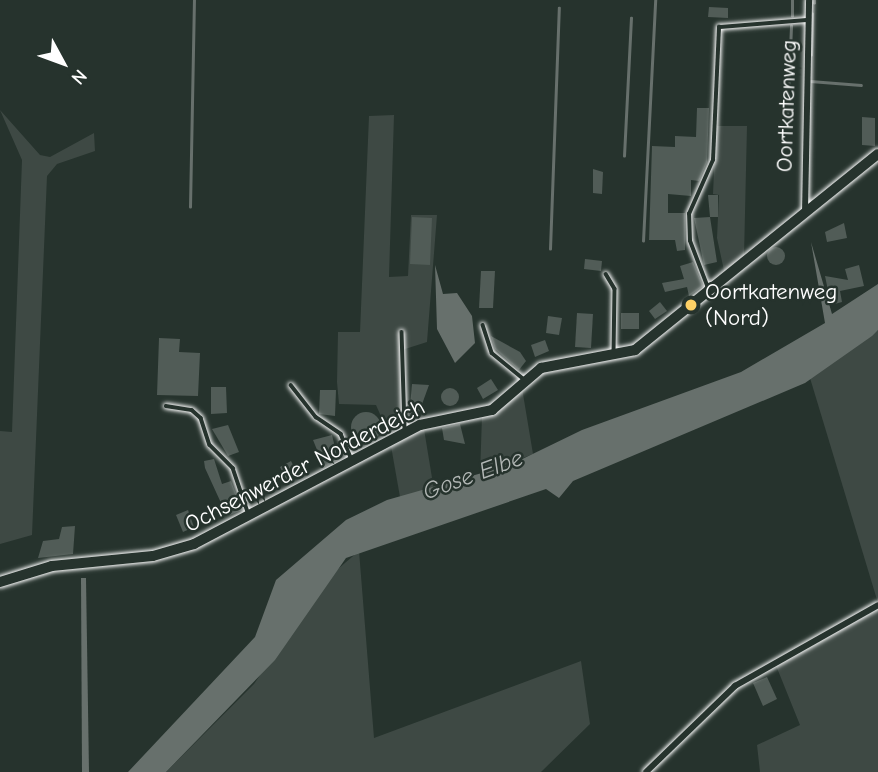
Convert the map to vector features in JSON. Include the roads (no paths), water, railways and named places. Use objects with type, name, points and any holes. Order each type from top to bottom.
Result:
[{"type":"street","name":"Oortkatenweg","points":[[805,212],[809,0]]},
{"type":"street","name":"Ochsenwerder Norderdeich","points":[[0,582],[52,566],[173,552],[250,518],[405,432],[492,410],[525,380],[556,363],[614,357],[659,336],[878,154]]},
{"type":"street","points":[[646,772],[735,686],[878,605]]},
{"type":"lane","points":[[710,293],[690,241],[689,214],[713,160],[719,27],[808,20]]},
{"type":"lane","points":[[606,274],[615,289],[614,357]]},
{"type":"lane","points":[[482,325],[483,342],[525,380]]},
{"type":"lane","points":[[402,332],[405,432]]},
{"type":"lane","points":[[291,385],[316,417],[341,434],[353,463]]},
{"type":"lane","points":[[166,406],[192,410],[201,418],[210,445],[233,468],[250,518]]},
{"type":"waterway","points":[[190,207],[194,0]]},
{"type":"waterway","points":[[643,241],[655,0]]},
{"type":"waterway","points":[[792,0],[792,16]]},
{"type":"waterway","points":[[550,249],[559,8]]},
{"type":"waterway","points":[[811,55],[812,14]]},
{"type":"waterway","points":[[624,156],[631,18]]},
{"type":"waterway","points":[[787,122],[791,26]]},
{"type":"waterway","points":[[810,81],[861,85]]},
{"type":"place","name":"Oortkatenweg (Nord)","points":[[691,305]]},
{"type":"water label","name":"Gose Elbe","points":[[473,475]]}]
